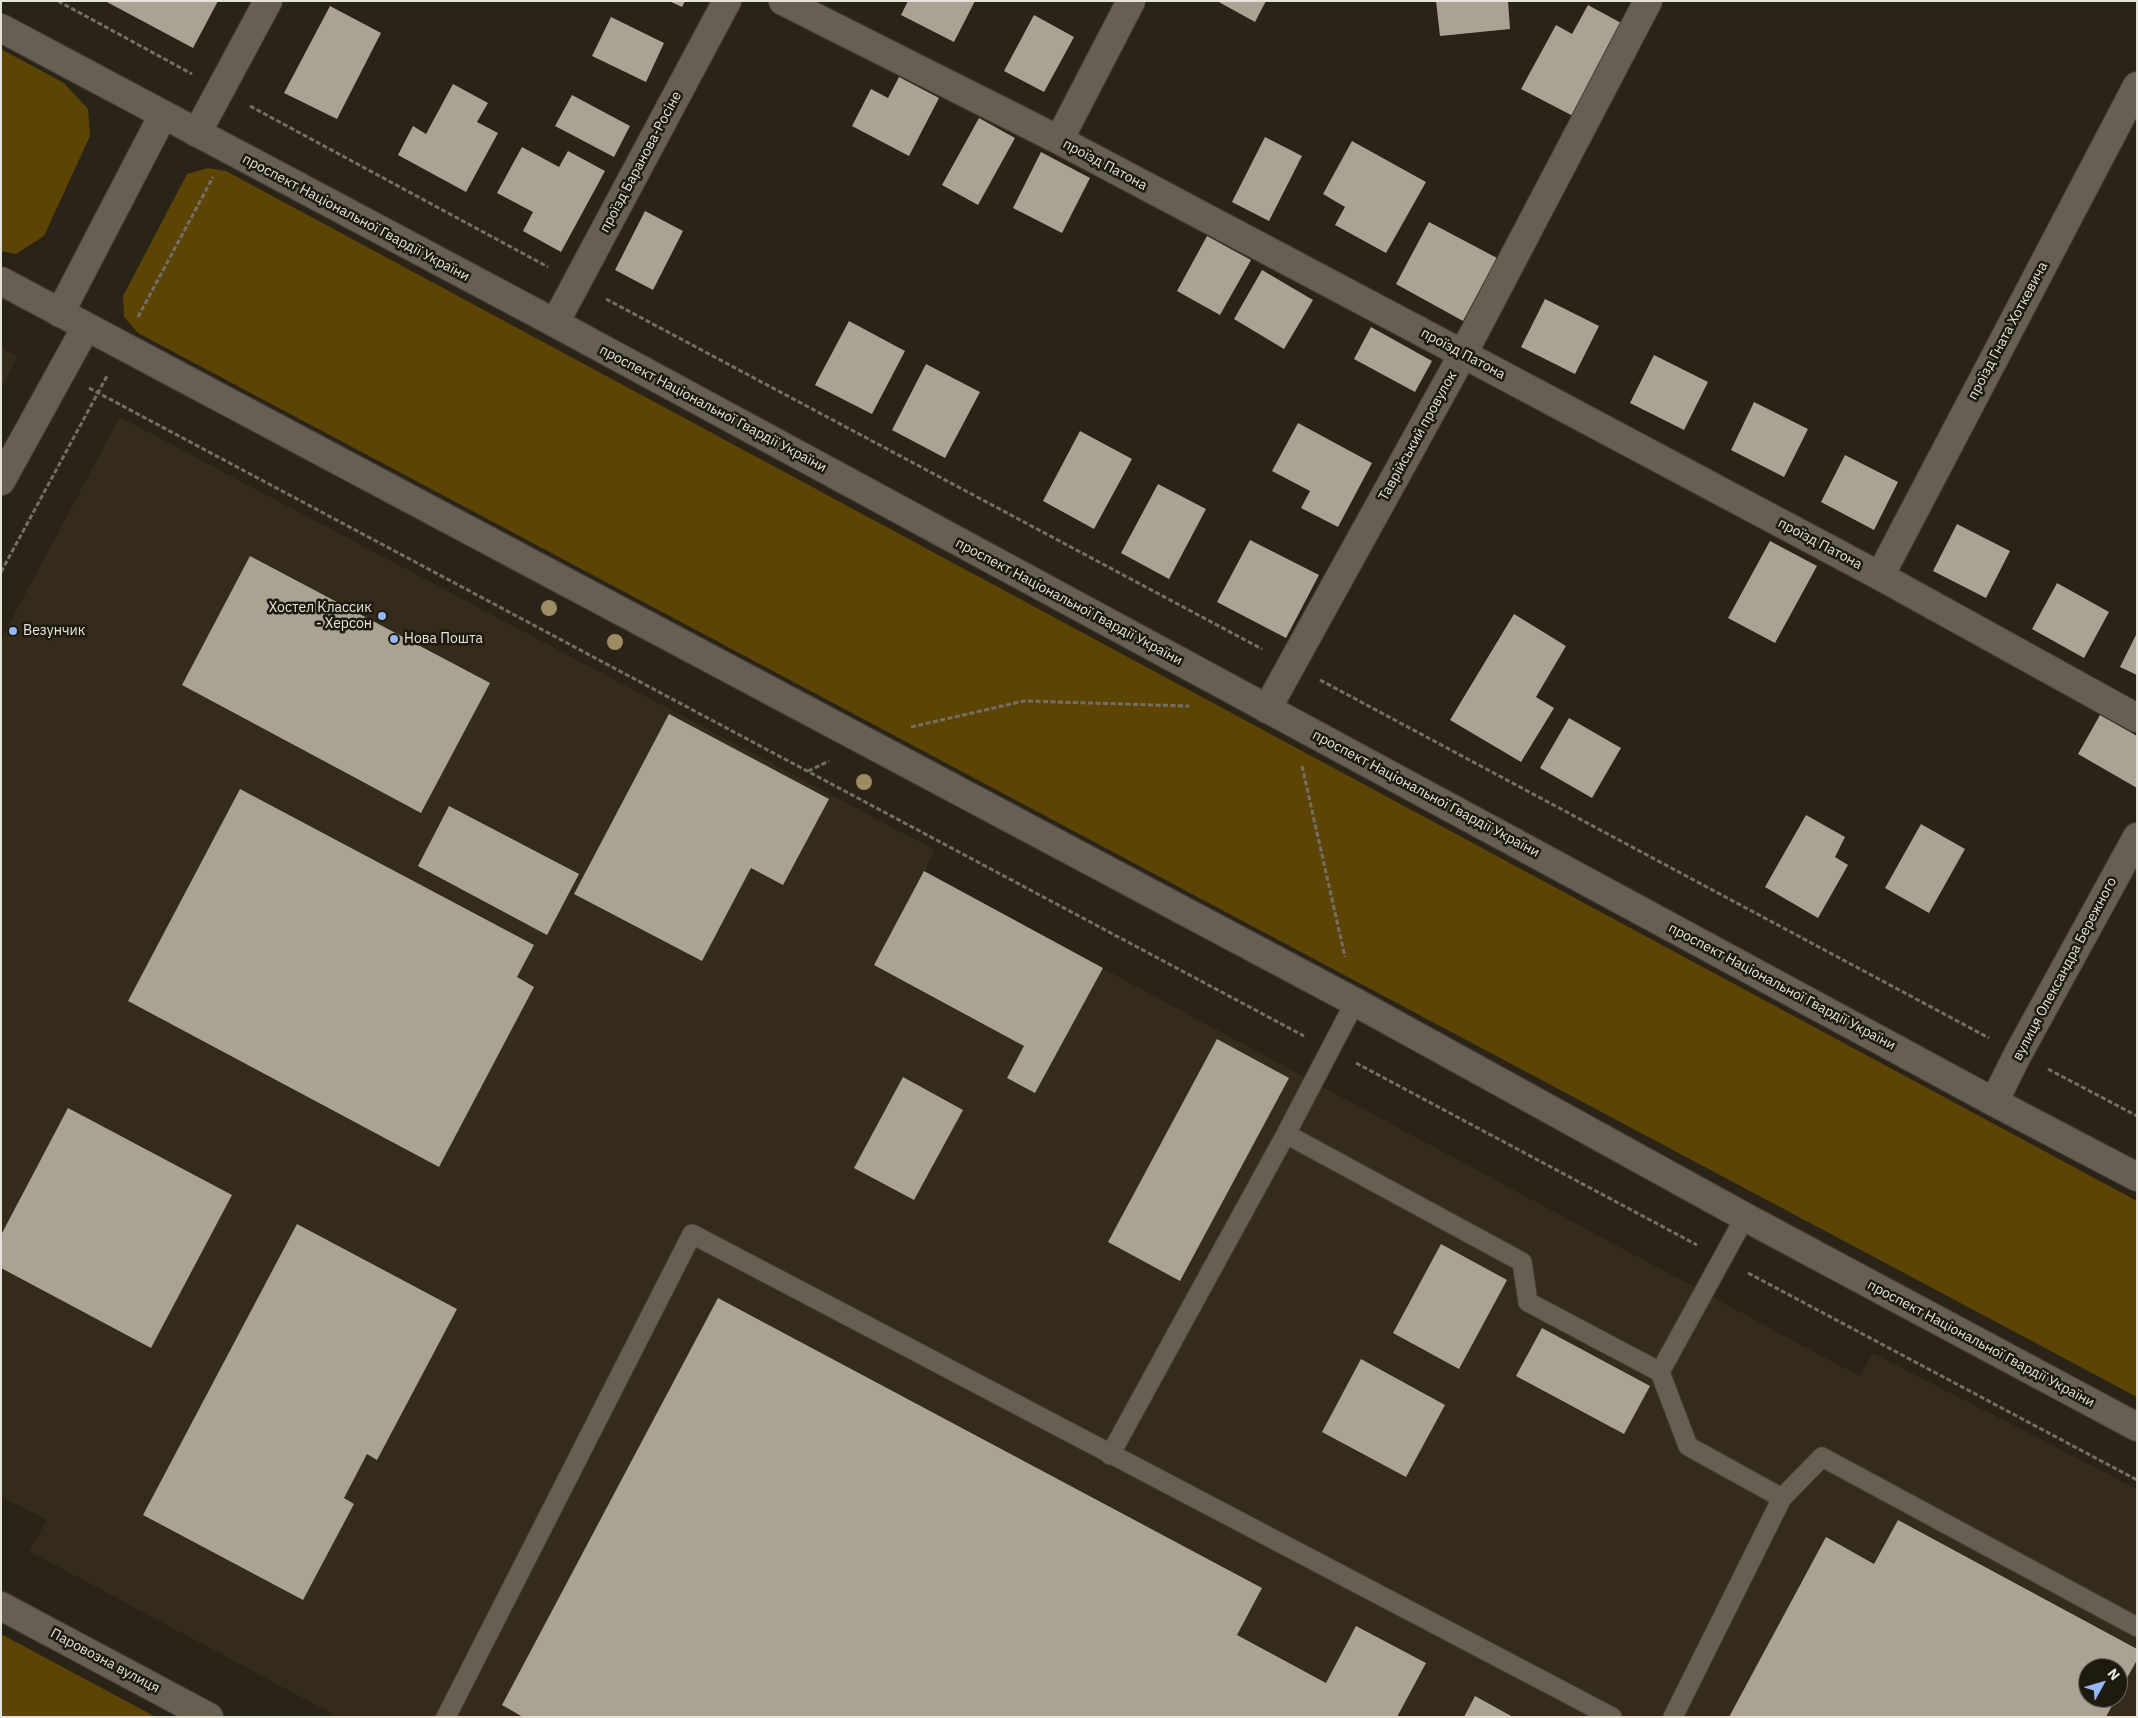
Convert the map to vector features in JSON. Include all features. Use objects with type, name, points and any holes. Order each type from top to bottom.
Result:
[{"type":"street","points":[[197,133],[268,1]]},
{"type":"street","name":"проїзд Баранова-Росіне","points":[[555,323],[727,1]]},
{"type":"street","name":"проїзд Патона","points":[[783,1],[1059,140],[1880,576],[2137,718]]},
{"type":"street","points":[[1059,140],[1131,1]]},
{"type":"street","name":"Таврійський провулок","points":[[1267,709],[1463,354],[1648,1]]},
{"type":"street","name":"проспект Національної Гвардії України","points":[[1,28],[555,323],[1994,1102],[2137,1177]]},
{"type":"street","name":"проїзд Гната Хоткевича","points":[[1880,576],[2137,86]]},
{"type":"street","points":[[60,313],[163,115]]},
{"type":"street","name":"проспект Національної Гвардії України","points":[[1,281],[1354,1002],[1745,1216],[2137,1427]]},
{"type":"street","points":[[1,481],[86,327]]},
{"type":"street","name":"вулиця Олександра Бережного","points":[[1994,1102],[2018,1054],[2137,836]]},
{"type":"street","name":"Паровозна вулиця","points":[[1,1606],[209,1717]]},
{"type":"lane","points":[[1110,1455],[1286,1134],[1354,1002]]},
{"type":"lane","points":[[1286,1134],[1522,1262],[1528,1302],[1660,1372],[1688,1446],[1782,1498]]},
{"type":"lane","points":[[1660,1372],[1745,1216]]},
{"type":"lane","points":[[446,1717],[692,1234],[1612,1717]]},
{"type":"lane","points":[[1673,1717],[1782,1498],[1822,1457],[2137,1626]]},
{"type":"path","points":[[58,1],[577,283],[2137,1116]]},
{"type":"path","points":[[60,373],[2137,1480]]},
{"type":"path","points":[[808,771],[888,733],[1024,701],[1199,706]]},
{"type":"path","points":[[1301,759],[1354,1002]]},
{"type":"shaded area","points":[[1,49],[64,83],[88,109],[90,136],[44,236],[16,254],[1,251]]},
{"type":"shaded area","points":[[208,168],[226,171],[2137,1201],[2137,1397],[138,333],[124,317],[123,296],[187,174]]},
{"type":"shaded area","points":[[1,347],[18,356],[1,388]]},
{"type":"shaded area","points":[[120,417],[935,850],[924,872],[1859,1376],[1873,1353],[2137,1489],[2137,1717],[338,1717],[29,1551],[47,1520],[1,1497],[1,639]]},
{"type":"shaded area","points":[[1,1634],[156,1717],[1,1717]]},
{"type":"building","points":[[105,1],[218,1],[193,48]]},
{"type":"building","points":[[669,1],[685,1],[682,7]]},
{"type":"building","points":[[908,1],[975,1],[954,42],[901,15]]},
{"type":"building","points":[[1217,1],[1266,1],[1255,22]]},
{"type":"building","points":[[1436,1],[1508,1],[1510,29],[1440,36]]},
{"type":"building","points":[[1588,5],[1623,24],[1573,116],[1521,89],[1556,25],[1572,34]]},
{"type":"building","points":[[330,6],[381,33],[337,119],[284,93]]},
{"type":"building","points":[[1034,15],[1074,37],[1044,92],[1004,71]]},
{"type":"building","points":[[611,17],[664,43],[646,82],[592,56]]},
{"type":"building","points":[[899,77],[939,98],[909,156],[852,126],[871,89],[888,98]]},
{"type":"building","points":[[453,84],[488,103],[477,122],[498,133],[466,192],[398,155],[413,126],[426,134]]},
{"type":"building","points":[[572,95],[630,126],[614,157],[555,126]]},
{"type":"building","points":[[979,118],[1015,138],[978,205],[942,185]]},
{"type":"building","points":[[1265,137],[1302,156],[1269,221],[1232,202]]},
{"type":"building","points":[[1352,141],[1426,182],[1386,253],[1335,225],[1345,207],[1323,194]]},
{"type":"building","points":[[522,147],[559,167],[568,151],[605,171],[561,252],[523,231],[533,212],[497,193]]},
{"type":"building","points":[[1041,152],[1090,178],[1062,233],[1013,208]]},
{"type":"building","points":[[645,211],[683,231],[653,290],[615,270]]},
{"type":"building","points":[[1429,222],[1497,258],[1463,321],[1396,284]]},
{"type":"building","points":[[1207,236],[1251,260],[1220,315],[1177,291]]},
{"type":"building","points":[[1262,270],[1313,300],[1284,349],[1234,319]]},
{"type":"building","points":[[1545,299],[1599,326],[1575,374],[1521,347]]},
{"type":"building","points":[[849,321],[905,351],[872,414],[815,385]]},
{"type":"building","points":[[1371,327],[1432,361],[1415,392],[1354,359]]},
{"type":"building","points":[[1654,355],[1708,382],[1684,430],[1630,403]]},
{"type":"building","points":[[926,364],[980,392],[945,458],[892,430]]},
{"type":"building","points":[[1754,402],[1808,429],[1784,477],[1731,450]]},
{"type":"building","points":[[1298,423],[1372,463],[1338,527],[1301,508],[1310,491],[1272,471]]},
{"type":"building","points":[[1080,431],[1132,459],[1094,529],[1043,501]]},
{"type":"building","points":[[1845,455],[1898,482],[1874,530],[1821,502]]},
{"type":"building","points":[[1158,484],[1206,509],[1169,579],[1121,553]]},
{"type":"building","points":[[1957,524],[2010,551],[1986,598],[1933,571]]},
{"type":"building","points":[[1250,540],[1319,575],[1286,638],[1217,602]]},
{"type":"building","points":[[1770,541],[1817,566],[1775,643],[1728,618]]},
{"type":"building","points":[[250,556],[490,683],[421,813],[182,685]]},
{"type":"building","points":[[2057,583],[2109,612],[2084,658],[2032,629]]},
{"type":"building","points":[[1514,614],[1566,646],[1536,697],[1554,708],[1521,762],[1450,720]]},
{"type":"building","points":[[2137,633],[2137,675],[2120,667]]},
{"type":"building","points":[[669,714],[829,799],[783,885],[751,868],[702,961],[574,894]]},
{"type":"building","points":[[2100,715],[2137,736],[2137,788],[2078,754]]},
{"type":"building","points":[[1569,718],[1621,748],[1592,798],[1540,768]]},
{"type":"building","points":[[240,789],[534,945],[517,977],[534,987],[439,1167],[128,1001]]},
{"type":"building","points":[[449,806],[579,874],[547,935],[418,866]]},
{"type":"building","points":[[1806,815],[1845,837],[1835,857],[1848,865],[1818,918],[1765,887]]},
{"type":"building","points":[[1921,824],[1965,849],[1929,913],[1885,888]]},
{"type":"building","points":[[924,871],[1103,968],[1035,1093],[1007,1078],[1024,1046],[874,965]]},
{"type":"building","points":[[1217,1039],[1289,1078],[1180,1281],[1108,1242]]},
{"type":"building","points":[[903,1077],[963,1110],[914,1200],[854,1168]]},
{"type":"building","points":[[68,1108],[232,1195],[151,1348],[1,1268],[1,1235]]},
{"type":"building","points":[[297,1224],[457,1309],[377,1460],[367,1454],[344,1498],[354,1504],[303,1600],[143,1515]]},
{"type":"building","points":[[1441,1244],[1507,1280],[1459,1369],[1393,1333]]},
{"type":"building","points":[[718,1298],[1262,1588],[1237,1635],[1326,1683],[1356,1626],[1426,1663],[1397,1717],[523,1717],[502,1705]]},
{"type":"building","points":[[1542,1328],[1650,1386],[1624,1434],[1516,1376]]},
{"type":"building","points":[[1361,1359],[1445,1405],[1406,1477],[1322,1432]]},
{"type":"building","points":[[1898,1520],[2137,1649],[2137,1660],[2128,1676],[2128,1658],[2078,1658],[2078,1708],[2111,1708],[2106,1717],[1729,1717],[1826,1537],[1874,1564]]},
{"type":"building","points":[[1475,1696],[1513,1717],[1464,1717]]},
{"type":"place","name":"Хостел Классик - Херсон","points":[[382,616]]},
{"type":"place","name":"Везунчик","points":[[13,631]]},
{"type":"place","name":"Нова Пошта","points":[[394,639]]}]
